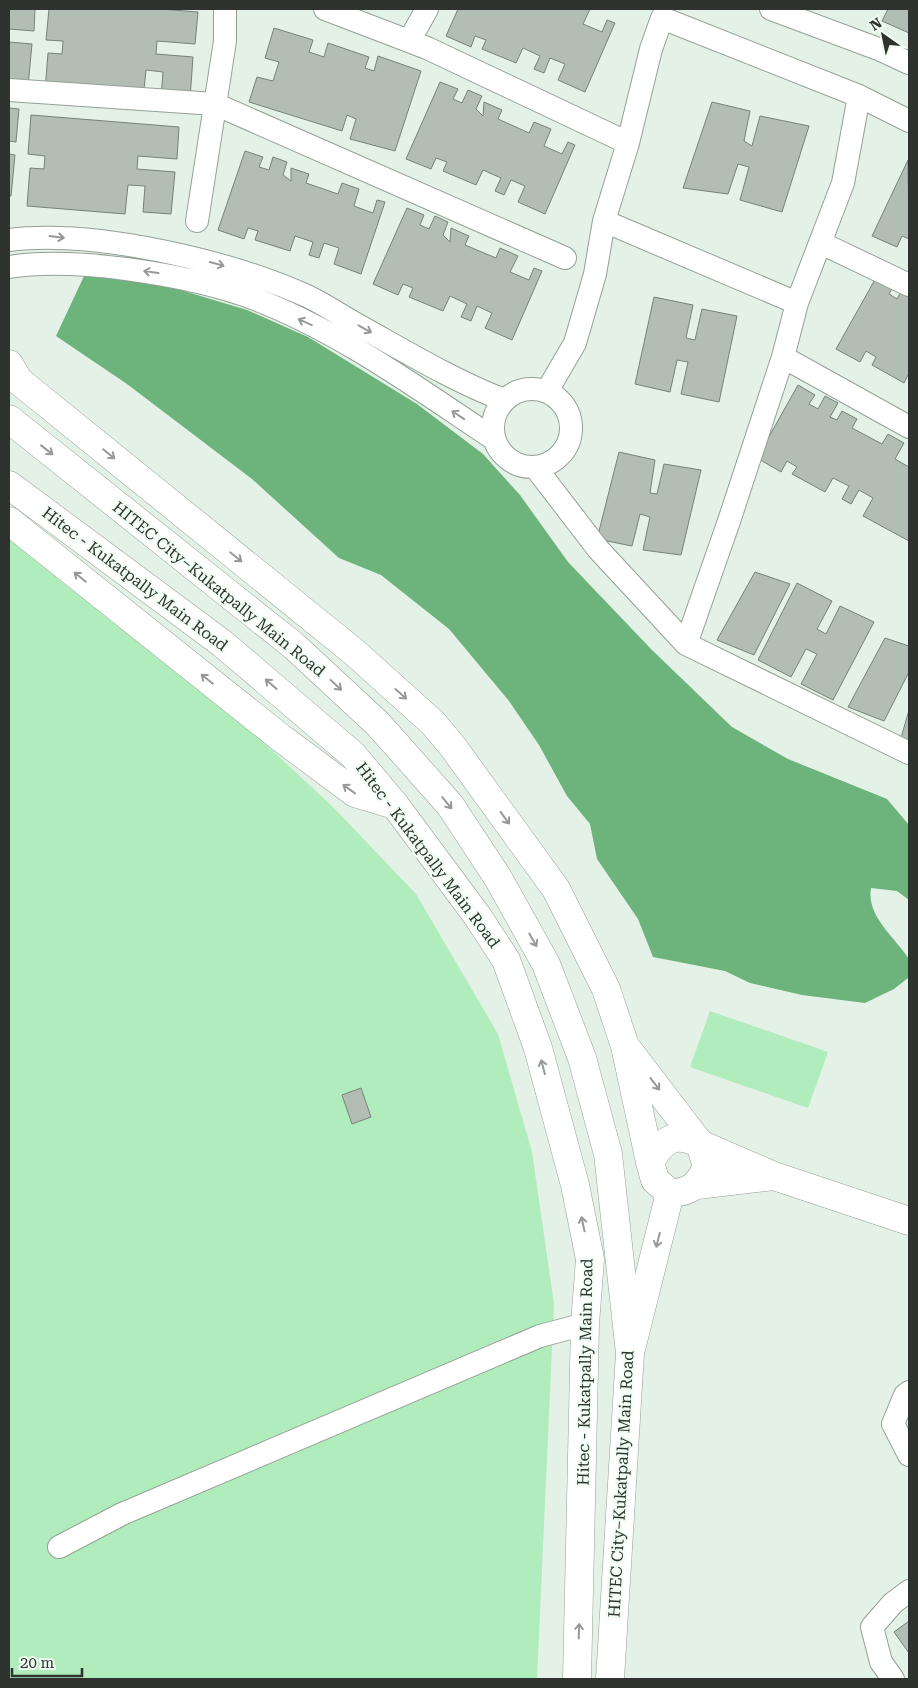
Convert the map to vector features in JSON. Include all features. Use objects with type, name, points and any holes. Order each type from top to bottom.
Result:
[{"type":"main road","points":[[9,364],[19,381],[354,652],[433,723],[556,889],[606,990],[625,1046],[655,1180],[670,1193],[680,1193],[697,1185],[774,1176]]},
{"type":"main road","name":"HITEC City–Kukatpally Main Road","points":[[9,420],[294,646],[378,724],[450,805],[498,878],[546,964],[582,1058],[608,1154],[630,1353],[610,1679]]},
{"type":"main road","name":"Hitec - Kukatpally Main Road","points":[[9,485],[223,644],[353,754],[478,917],[506,960],[538,1048],[576,1194],[590,1259],[585,1324],[577,1679]]},
{"type":"main road","points":[[9,521],[281,738],[355,793],[394,805]]},
{"type":"main road","points":[[625,1046],[700,1144],[707,1166],[697,1185]]},
{"type":"main road","points":[[650,1162],[658,1147],[669,1139],[686,1138],[774,1176],[909,1221]]},
{"type":"main road","points":[[630,1353],[670,1193]]},
{"type":"street","points":[[197,221],[225,40],[225,9]]},
{"type":"street","points":[[326,9],[409,41],[628,143]]},
{"type":"street","points":[[409,41],[427,9]]},
{"type":"street","points":[[771,9],[881,50],[909,63]]},
{"type":"street","points":[[547,391],[575,343],[594,274],[604,221],[628,143],[651,49],[662,18],[859,96],[909,121]]},
{"type":"street","points":[[9,90],[215,104],[565,258]]},
{"type":"street","points":[[686,644],[729,521],[782,357],[797,303],[843,183],[859,96]]},
{"type":"street","points":[[604,221],[797,303]]},
{"type":"street","points":[[9,240],[49,236],[125,245],[219,264],[307,296],[450,377],[504,400]]},
{"type":"street","points":[[821,243],[909,284]]},
{"type":"street","points":[[9,267],[48,264],[91,264],[175,276],[254,299],[316,326],[422,391],[494,439]]},
{"type":"street","points":[[782,357],[909,427]]},
{"type":"street","points":[[524,389],[547,391],[558,398],[566,408],[571,434],[559,456],[548,464],[535,467],[522,466],[510,460],[500,451],[494,439],[494,418],[504,400],[524,389]]},
{"type":"street","points":[[535,467],[598,549],[686,644],[909,753]]},
{"type":"street","points":[[59,1547],[122,1514],[540,1336],[585,1324]]},
{"type":"street","points":[[909,1392],[905,1395],[893,1424],[909,1455]]},
{"type":"street","points":[[893,1679],[881,1662],[872,1627],[893,1603],[909,1591]]},
{"type":"shaded area","points":[[85,274],[164,285],[247,310],[308,337],[417,404],[483,454],[520,495],[568,562],[652,650],[732,727],[788,759],[887,799],[909,825],[909,900],[897,891],[871,888],[871,898],[877,917],[909,959],[908,978],[894,989],[865,1003],[802,995],[750,983],[725,971],[653,957],[638,919],[597,859],[590,824],[567,796],[539,745],[509,701],[449,629],[381,575],[339,558],[252,479],[127,384],[56,336]]},
{"type":"shaded area","points":[[9,520],[186,670],[334,808],[416,894],[498,1034],[532,1152],[554,1304],[537,1679],[9,1679]]},
{"type":"shaded area","points":[[710,1011],[828,1052],[808,1108],[690,1067]]},
{"type":"building","points":[[9,9],[35,9],[34,31],[9,29]]},
{"type":"building","points":[[49,9],[160,9],[198,12],[195,44],[157,41],[156,54],[193,57],[190,99],[161,97],[163,72],[146,70],[143,99],[45,91],[48,53],[62,54],[63,41],[46,40]]},
{"type":"building","points":[[458,9],[590,9],[583,24],[602,32],[607,20],[615,23],[585,92],[558,80],[565,64],[550,58],[544,73],[534,69],[540,56],[523,48],[516,63],[482,49],[486,40],[475,36],[471,47],[446,36]]},
{"type":"building","points":[[888,9],[909,9],[909,33],[882,21]]},
{"type":"building","points":[[274,28],[313,40],[309,52],[324,57],[328,43],[369,57],[365,68],[374,71],[378,56],[421,71],[395,151],[350,139],[356,119],[347,115],[342,131],[249,102],[257,77],[273,81],[279,62],[265,58]]},
{"type":"building","points":[[9,42],[32,44],[28,86],[9,84]]},
{"type":"building","points":[[440,82],[458,89],[453,99],[462,103],[468,90],[482,96],[476,109],[483,116],[484,102],[502,110],[498,119],[529,133],[534,122],[551,129],[544,146],[562,154],[568,142],[575,145],[545,214],[518,202],[525,186],[511,180],[504,195],[495,191],[501,178],[483,170],[476,185],[443,171],[447,162],[436,158],[431,169],[406,159]]},
{"type":"building","points":[[712,102],[750,111],[744,141],[752,146],[760,116],[809,126],[782,212],[740,200],[749,167],[738,164],[728,194],[683,188]]},
{"type":"building","points":[[9,108],[19,109],[16,142],[9,141]]},
{"type":"building","points":[[31,115],[179,127],[177,159],[138,156],[137,169],[175,172],[171,214],[143,212],[145,186],[128,185],[125,214],[27,206],[30,168],[44,169],[45,156],[28,154]]},
{"type":"building","points":[[245,151],[263,157],[259,167],[269,170],[273,157],[287,162],[283,175],[291,181],[291,168],[309,174],[306,183],[338,194],[342,183],[359,189],[354,206],[373,213],[377,200],[385,202],[361,274],[334,264],[339,248],[324,243],[319,258],[309,255],[313,242],[295,236],[290,251],[255,240],[258,231],[248,228],[244,239],[218,230]]},
{"type":"building","points":[[9,154],[15,155],[11,196],[9,196]]},
{"type":"building","points":[[908,160],[909,239],[902,236],[897,247],[872,236]]},
{"type":"building","points":[[407,208],[424,215],[420,225],[429,229],[435,216],[448,222],[443,235],[450,242],[451,228],[469,236],[465,245],[496,258],[500,248],[518,256],[510,272],[529,280],[534,268],[542,271],[512,340],[485,328],[492,313],[477,306],[471,321],[461,317],[467,304],[450,296],[443,311],[409,297],[413,288],[403,284],[398,295],[373,284]]},
{"type":"building","points":[[877,276],[894,285],[889,294],[897,299],[904,286],[909,289],[909,373],[904,383],[872,365],[876,357],[866,351],[860,362],[836,349]]},
{"type":"building","points":[[654,297],[693,305],[686,338],[695,340],[702,309],[737,316],[719,402],[681,394],[688,362],[677,360],[670,392],[635,384]]},
{"type":"building","points":[[798,385],[815,395],[809,404],[818,409],[825,396],[838,403],[830,417],[837,420],[842,411],[857,419],[852,428],[882,444],[888,434],[904,443],[895,459],[909,467],[909,541],[863,516],[873,498],[859,490],[851,504],[842,499],[849,486],[833,478],[825,492],[792,474],[797,467],[787,461],[781,472],[757,458]]},
{"type":"building","points":[[619,452],[655,460],[650,493],[657,494],[664,464],[701,470],[681,555],[643,550],[650,517],[640,514],[632,546],[597,539]]},
{"type":"building","points":[[755,572],[790,584],[754,655],[717,640]]},
{"type":"building","points":[[797,583],[832,601],[817,629],[826,634],[840,606],[874,622],[833,700],[801,684],[817,654],[806,649],[791,677],[758,660]]},
{"type":"building","points":[[885,638],[909,646],[909,672],[884,721],[848,707]]},
{"type":"building","points":[[909,710],[909,740],[901,738]]},
{"type":"building","points":[[361,1088],[371,1117],[352,1124],[342,1095]]},
{"type":"building","points":[[909,1621],[909,1653],[894,1632]]}]
